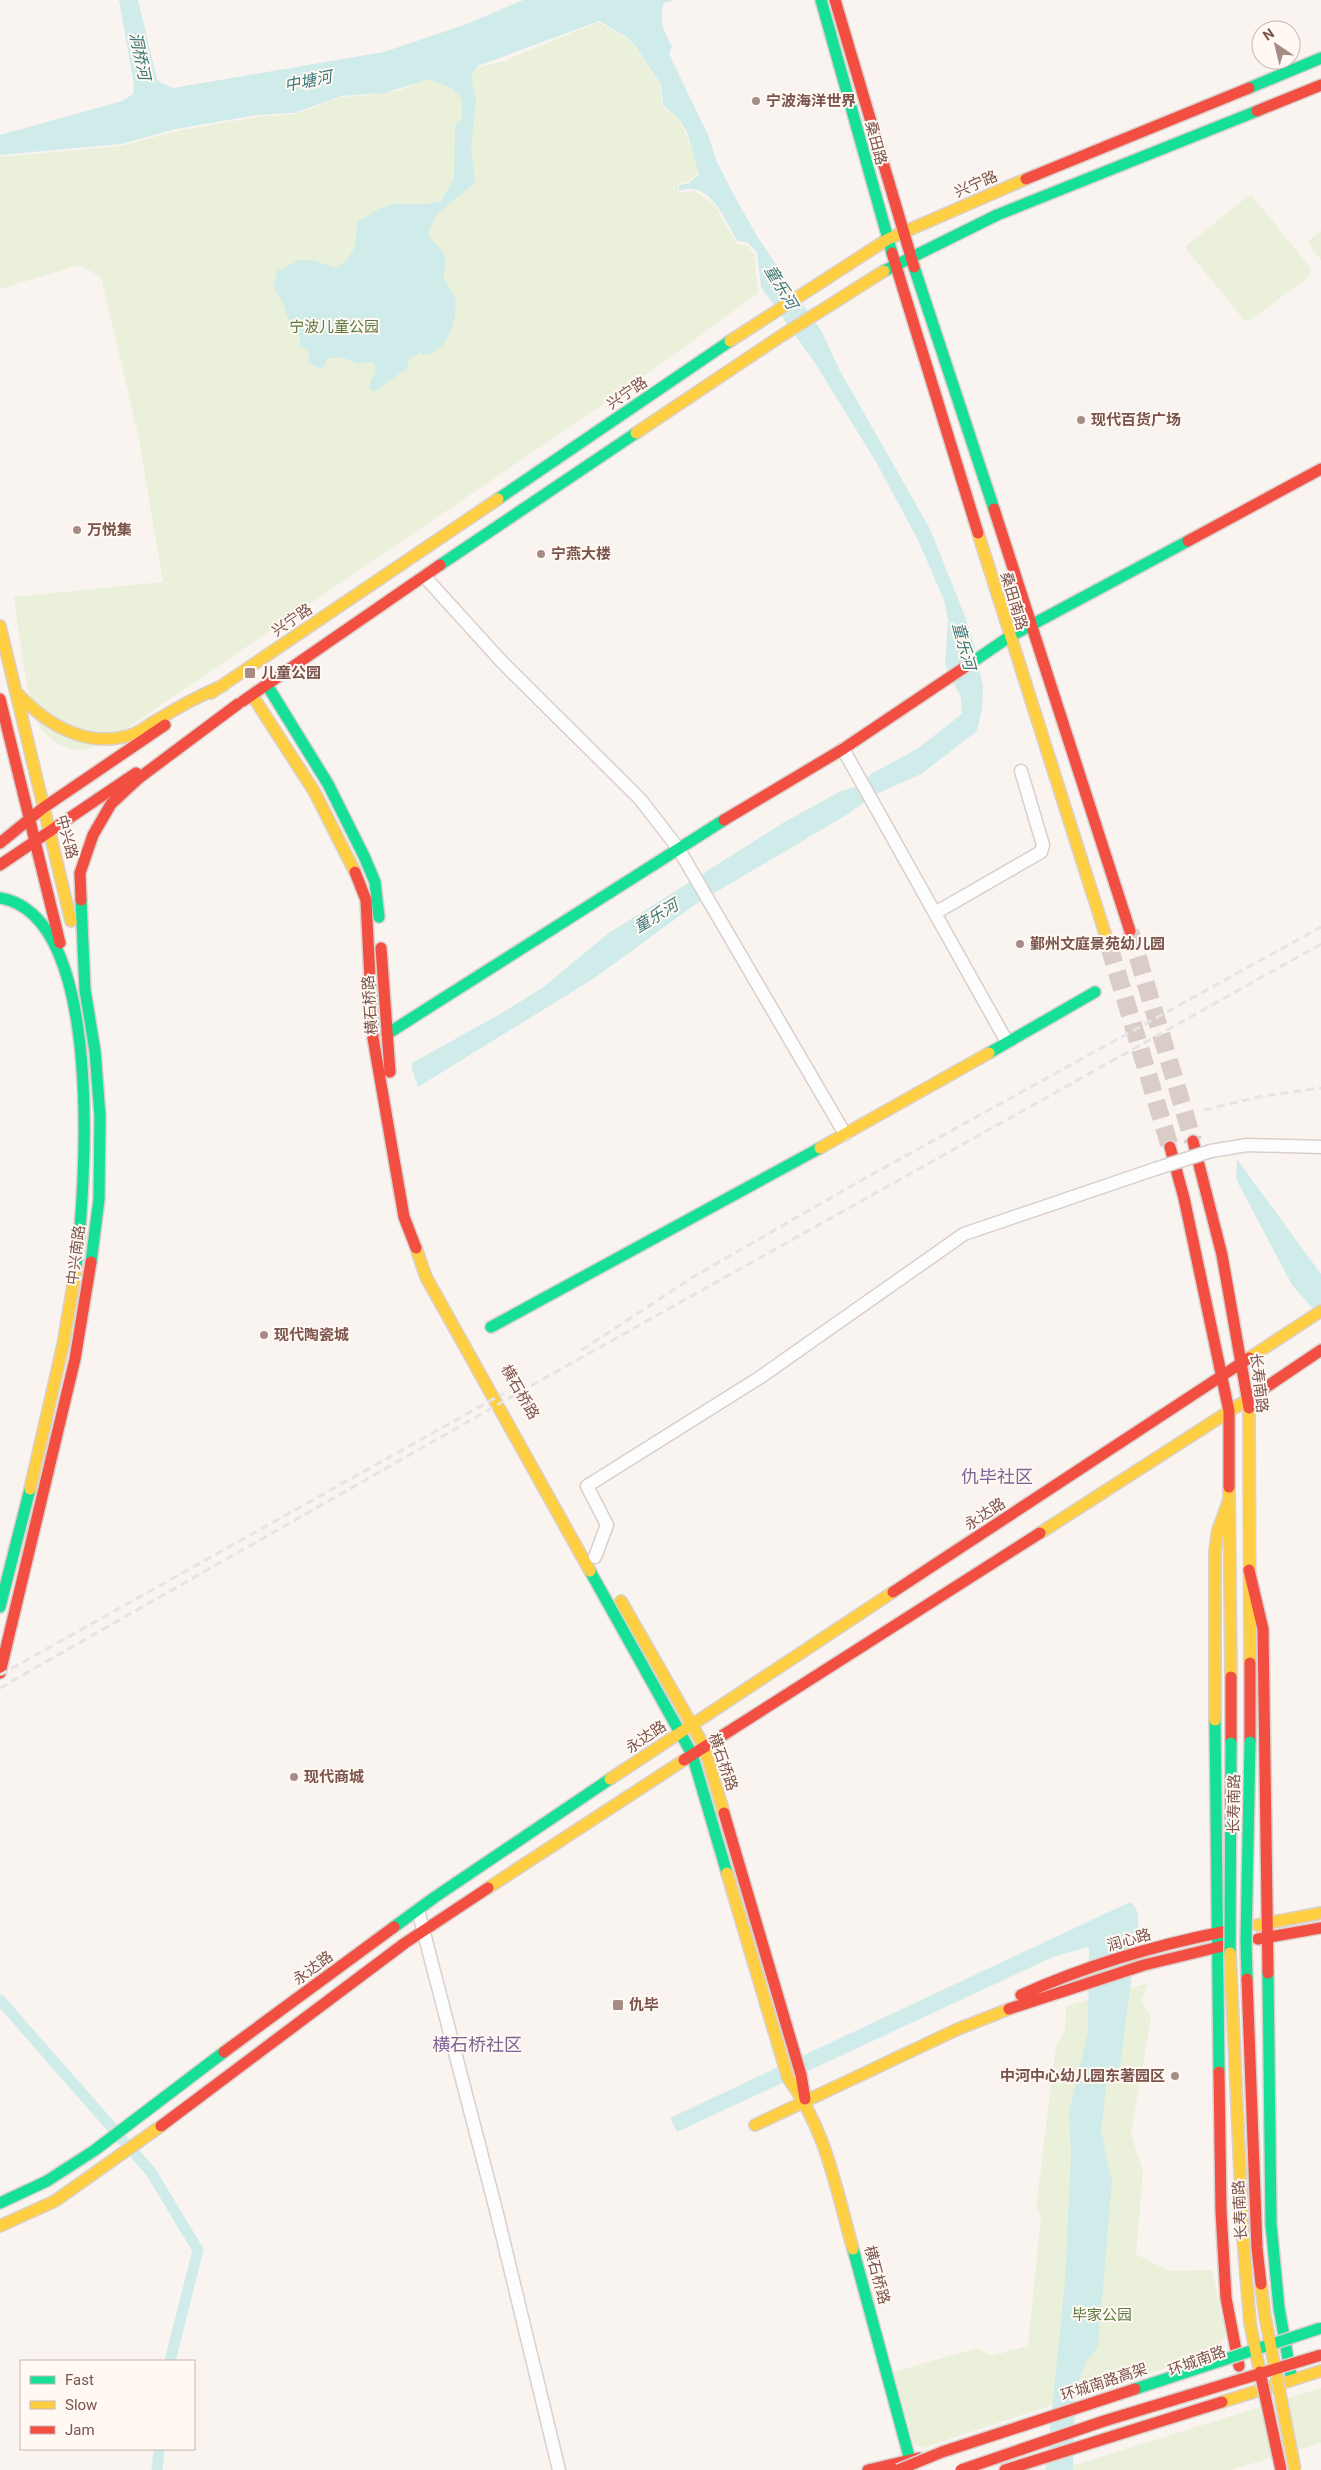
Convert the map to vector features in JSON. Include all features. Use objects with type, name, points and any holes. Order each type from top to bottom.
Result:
[{"type":"main road","name":"桑田路","points":[[822,2],[895,264]]},
{"type":"main road","name":"桑田路","points":[[836,2],[910,257]]},
{"type":"main road","name":"兴宁路","points":[[0,843],[43,808],[766,317],[888,239],[1321,58]]},
{"type":"main road","points":[[0,865],[781,336],[895,264],[997,215],[1321,85]]},
{"type":"main road","name":"桑田南路","points":[[910,257],[1032,624],[1130,931]]},
{"type":"main road","name":"桑田南路","points":[[895,264],[1009,637],[1109,946]]},
{"type":"main road","points":[[386,1034],[678,848],[843,749],[1009,637],[1321,469]]},
{"type":"main road","name":"中兴路","points":[[0,626],[49,833],[60,870],[85,990]]},
{"type":"main road","name":"中兴路","points":[[16,692],[36,714],[53,726],[73,734],[117,739],[135,734],[193,698],[224,685]]},
{"type":"main road","name":"横石桥路","points":[[266,685],[328,784],[371,870],[377,896],[388,1057],[411,1190],[423,1238],[443,1290],[523,1426]]},
{"type":"main road","name":"横石桥路","points":[[252,695],[314,791],[352,865],[366,900],[373,1038],[397,1182],[413,1245],[426,1277],[692,1754],[788,2078],[805,2102],[822,2136],[910,2465]]},
{"type":"main road","points":[[0,699],[72,991]]},
{"type":"main road","name":"中兴南路","points":[[0,1673],[74,1359],[89,1281],[99,1199],[100,1116],[95,1051],[85,990],[85,952],[79,894],[80,873],[93,836],[110,804],[123,790],[238,704]]},
{"type":"main road","name":"中兴南路","points":[[0,898],[15,902],[29,910],[42,924],[55,946],[72,991],[81,1052],[86,1117],[85,1199],[76,1271],[60,1357],[0,1607]]},
{"type":"main road","points":[[491,1327],[845,1134],[1095,992]]},
{"type":"main road","name":"长寿南路","points":[[1193,1142],[1222,1255],[1249,1399],[1250,1742],[1246,1941],[1257,2248],[1265,2318],[1295,2470]]},
{"type":"main road","name":"长寿南路","points":[[1170,1147],[1184,1198],[1229,1411],[1230,1943],[1243,2238],[1250,2323],[1281,2470]]},
{"type":"main road","name":"永达路","points":[[0,2203],[47,2181],[95,2150],[418,1910],[680,1732],[1222,1378],[1321,1311]]},
{"type":"main road","points":[[0,2226],[55,2200],[107,2166],[423,1932],[704,1746],[1249,1399],[1321,1350]]},
{"type":"main road","name":"横石桥路","points":[[533,1444],[595,1557],[704,1746],[801,2075],[805,2102]]},
{"type":"main road","points":[[1229,1500],[1218,1530],[1215,1551],[1217,1947],[1221,2211],[1226,2298],[1238,2362],[1247,2395]]},
{"type":"main road","points":[[1249,1570],[1263,1629],[1271,2224],[1279,2308],[1292,2381]]},
{"type":"main road","name":"润心路","points":[[958,2029],[998,2005],[1047,1983],[1123,1956],[1202,1935],[1321,1914]]},
{"type":"main road","name":"润心路","points":[[755,2125],[958,2029],[1046,1996],[1144,1965],[1217,1947],[1321,1928]]},
{"type":"main road","name":"环城南路高架","points":[[898,2470],[942,2452],[1321,2328]]},
{"type":"main road","name":"环城南路","points":[[910,2465],[1045,2430],[1321,2333]]},
{"type":"main road","points":[[961,2470],[1104,2421],[1321,2355]]},
{"type":"main road","points":[[1005,2470],[1321,2371]]},
{"type":"main road","points":[[868,2470],[910,2465],[942,2452]]},
{"type":"street","points":[[424,576],[502,662],[640,799],[678,848],[845,1134]]},
{"type":"street","points":[[843,749],[1007,1042]]},
{"type":"street","points":[[935,913],[1041,852],[1043,845],[1021,771]]},
{"type":"street","points":[[595,1557],[607,1525],[586,1486],[758,1378],[964,1234],[1212,1150],[1247,1145],[1321,1146]]},
{"type":"street","points":[[418,1910],[496,2210],[559,2470]]},
{"type":"green space","name":"宁波儿童公园","points":[[598,22],[625,37],[636,48],[660,85],[662,105],[680,122],[696,161],[696,175],[678,184],[678,193],[695,191],[714,204],[737,244],[747,245],[754,254],[758,293],[639,380],[103,743],[83,750],[76,750],[66,748],[48,736],[41,728],[31,702],[14,597],[163,582],[139,439],[101,277],[79,265],[0,289],[0,157],[121,146],[176,131],[257,117],[295,114],[341,97],[365,96],[401,90],[418,82],[504,61]]},
{"type":"green space","points":[[1248,196],[1252,196],[1309,266],[1311,275],[1249,321],[1244,320],[1187,250],[1186,246]]},
{"type":"green space","points":[[1321,231],[1321,260],[1307,242]]},
{"type":"green space","name":"毕家公园","points":[[1149,1983],[1141,2001],[1151,2017],[1131,2134],[1143,2171],[1136,2254],[1169,2271],[1212,2270],[1226,2336],[1216,2348],[1201,2356],[922,2448],[914,2444],[893,2372],[978,2348],[991,2356],[1028,2346],[1041,2215],[1036,2208],[1056,2046],[1065,2032],[1066,2006]]},
{"type":"green space","points":[[1321,2388],[1321,2443],[1230,2470],[1072,2470],[1072,2466]]},
{"type":"water","points":[[119,0],[138,0],[157,79],[161,83],[173,88],[384,52],[467,24],[523,0],[675,0],[664,3],[662,9],[664,31],[672,47],[669,54],[708,135],[717,162],[757,236],[822,332],[839,369],[930,529],[965,616],[976,651],[983,687],[982,708],[977,731],[921,774],[874,795],[848,814],[696,904],[593,979],[418,1087],[412,1063],[502,1013],[542,988],[609,933],[783,823],[839,792],[854,787],[873,773],[917,749],[962,714],[961,698],[945,664],[948,620],[944,600],[918,540],[876,462],[815,363],[761,287],[757,252],[747,242],[737,241],[722,213],[708,196],[690,189],[679,191],[679,185],[689,183],[699,174],[687,132],[678,118],[663,105],[661,85],[636,47],[625,36],[599,21],[478,66],[471,76],[476,101],[471,147],[475,183],[437,214],[428,233],[445,257],[445,280],[455,298],[456,307],[453,325],[445,342],[439,349],[422,355],[420,352],[407,361],[409,367],[374,392],[369,388],[375,372],[372,362],[356,364],[346,359],[331,358],[327,359],[325,366],[320,368],[308,363],[309,354],[307,349],[300,346],[300,337],[289,323],[283,303],[273,286],[277,271],[300,260],[312,260],[337,268],[352,253],[357,222],[392,204],[426,204],[441,201],[454,179],[455,131],[456,125],[462,119],[462,99],[452,88],[429,79],[385,93],[342,96],[294,113],[258,115],[176,129],[121,144],[0,155],[0,135],[122,101],[133,94],[134,85]]},
{"type":"water","points":[[1237,1159],[1321,1274],[1321,1318],[1292,1285],[1236,1179]]},
{"type":"water","points":[[1130,1902],[1133,1904],[1138,1916],[1138,1927],[1120,2067],[1106,2086],[1101,2132],[1112,2181],[1098,2347],[1085,2363],[1075,2393],[1073,2470],[1046,2470],[1065,2281],[1071,2156],[1069,2111],[1088,2033],[1089,1949],[1087,1947],[1053,1957],[677,2132],[670,2118]]},
{"type":"waterway","points":[[0,2000],[151,2172],[198,2250],[170,2360]]},
{"type":"waterway","points":[[157,2470],[159,2450]]},
{"type":"tunnel","points":[[1130,931],[1193,1141]]},
{"type":"tunnel","points":[[1109,946],[1170,1147]]},
{"type":"railway","points":[[582,1350],[693,1277],[860,1181],[1321,927]]},
{"type":"railway","points":[[0,1688],[527,1388],[1321,944]]},
{"type":"railway","points":[[1204,1110],[1263,1096],[1321,1088]]},
{"type":"railway","points":[[0,1675],[504,1393]]},
{"type":"traffic: fast","points":[[821,0],[892,253]]},
{"type":"traffic: fast","points":[[1249,88],[1321,58]]},
{"type":"traffic: fast","points":[[884,271],[997,215],[1257,111]]},
{"type":"traffic: fast","points":[[914,267],[994,509]]},
{"type":"traffic: fast","points":[[498,499],[730,341]]},
{"type":"traffic: fast","points":[[440,565],[636,433]]},
{"type":"traffic: fast","points":[[971,663],[1009,637],[1188,541]]},
{"type":"traffic: fast","points":[[267,685],[328,784],[364,856],[375,882],[379,917]]},
{"type":"traffic: fast","points":[[387,1034],[724,820]]},
{"type":"traffic: fast","points":[[0,898],[34,916],[58,953],[73,1003],[81,1061],[84,1122],[83,1180],[76,1268]]},
{"type":"traffic: fast","points":[[81,900],[85,990],[95,1051],[100,1116],[99,1199],[91,1262]]},
{"type":"traffic: fast","points":[[989,1053],[1095,992]]},
{"type":"traffic: fast","points":[[491,1327],[820,1148]]},
{"type":"traffic: fast","points":[[0,1607],[30,1489]]},
{"type":"traffic: fast","points":[[590,1571],[692,1754],[727,1873]]},
{"type":"traffic: fast","points":[[1215,1720],[1219,2072]]},
{"type":"traffic: fast","points":[[1247,1979],[1250,1742]]},
{"type":"traffic: fast","points":[[1230,1953],[1231,1743]]},
{"type":"traffic: fast","points":[[394,1927],[435,1897],[610,1779]]},
{"type":"traffic: fast","points":[[1268,1973],[1271,2224],[1279,2308],[1291,2375]]},
{"type":"traffic: fast","points":[[0,2203],[47,2181],[95,2150],[224,2052]]},
{"type":"traffic: fast","points":[[853,2249],[910,2460]]},
{"type":"traffic: fast","points":[[1135,2389],[1321,2328]]},
{"type":"traffic: slow","points":[[730,341],[888,239],[1026,179]]},
{"type":"traffic: slow","points":[[636,433],[781,336],[884,271]]},
{"type":"traffic: slow","points":[[211,693],[498,499]]},
{"type":"traffic: slow","points":[[978,533],[1109,946]]},
{"type":"traffic: slow","points":[[0,626],[71,921]]},
{"type":"traffic: slow","points":[[17,693],[42,716],[56,725],[86,737],[102,739],[119,738],[136,733],[183,705],[224,685]]},
{"type":"traffic: slow","points":[[252,695],[314,791],[355,872]]},
{"type":"traffic: slow","points":[[820,1148],[989,1053]]},
{"type":"traffic: slow","points":[[416,1248],[426,1277],[590,1571]]},
{"type":"traffic: slow","points":[[30,1489],[63,1345],[76,1268]]},
{"type":"traffic: slow","points":[[1249,1358],[1321,1311]]},
{"type":"traffic: slow","points":[[1040,1533],[1253,1396]]},
{"type":"traffic: slow","points":[[1249,1408],[1250,1663]]},
{"type":"traffic: slow","points":[[1229,1487],[1231,1677]]},
{"type":"traffic: slow","points":[[1215,1720],[1215,1551],[1218,1530],[1229,1500]]},
{"type":"traffic: slow","points":[[610,1779],[893,1592]]},
{"type":"traffic: slow","points":[[621,1601],[704,1746],[724,1813]]},
{"type":"traffic: slow","points":[[488,1888],[684,1760]]},
{"type":"traffic: slow","points":[[727,1873],[788,2078],[812,2118],[821,2139],[853,2249]]},
{"type":"traffic: slow","points":[[1258,1925],[1321,1913]]},
{"type":"traffic: slow","points":[[1230,1953],[1243,2238],[1250,2323],[1260,2372]]},
{"type":"traffic: slow","points":[[755,2125],[958,2029],[1009,2009]]},
{"type":"traffic: slow","points":[[0,2226],[55,2201],[161,2126]]},
{"type":"traffic: slow","points":[[1261,2284],[1265,2317],[1295,2470]]},
{"type":"traffic: slow","points":[[1222,2402],[1321,2371]]},
{"type":"traffic: jam","points":[[835,0],[914,267]]},
{"type":"traffic: jam","points":[[1257,111],[1321,85]]},
{"type":"traffic: jam","points":[[1026,179],[1249,88]]},
{"type":"traffic: jam","points":[[892,253],[978,533]]},
{"type":"traffic: jam","points":[[1188,541],[1321,469]]},
{"type":"traffic: jam","points":[[994,509],[1130,931]]},
{"type":"traffic: jam","points":[[243,701],[440,565]]},
{"type":"traffic: jam","points":[[724,820],[843,749],[971,663]]},
{"type":"traffic: jam","points":[[0,699],[60,943]]},
{"type":"traffic: jam","points":[[81,900],[80,873],[93,835],[111,804],[139,778],[238,704]]},
{"type":"traffic: jam","points":[[0,843],[43,808],[165,725]]},
{"type":"traffic: jam","points":[[0,865],[136,773]]},
{"type":"traffic: jam","points":[[355,872],[366,900],[373,1038],[404,1217],[416,1248]]},
{"type":"traffic: jam","points":[[381,948],[390,1072]]},
{"type":"traffic: jam","points":[[1193,1141],[1222,1255],[1249,1408]]},
{"type":"traffic: jam","points":[[1170,1147],[1184,1198],[1229,1411],[1229,1487]]},
{"type":"traffic: jam","points":[[0,1673],[75,1359],[91,1262]]},
{"type":"traffic: jam","points":[[1253,1396],[1321,1350]]},
{"type":"traffic: jam","points":[[893,1592],[1249,1358]]},
{"type":"traffic: jam","points":[[684,1760],[1040,1533]]},
{"type":"traffic: jam","points":[[1249,1570],[1263,1629],[1268,1973]]},
{"type":"traffic: jam","points":[[1250,1663],[1250,1742]]},
{"type":"traffic: jam","points":[[1231,1677],[1231,1743]]},
{"type":"traffic: jam","points":[[724,1813],[801,2075],[805,2099]]},
{"type":"traffic: jam","points":[[161,2126],[405,1943],[488,1888]]},
{"type":"traffic: jam","points":[[224,2052],[394,1927]]},
{"type":"traffic: jam","points":[[1258,1939],[1321,1928]]},
{"type":"traffic: jam","points":[[1021,1995],[1096,1965],[1174,1943],[1227,1931]]},
{"type":"traffic: jam","points":[[1009,2009],[1144,1965],[1227,1945]]},
{"type":"traffic: jam","points":[[1247,1979],[1257,2248],[1261,2284]]},
{"type":"traffic: jam","points":[[1219,2072],[1221,2211],[1226,2298],[1239,2366]]},
{"type":"traffic: jam","points":[[961,2470],[1104,2421],[1321,2355]]},
{"type":"traffic: jam","points":[[1260,2372],[1281,2470]]},
{"type":"traffic: jam","points":[[898,2470],[942,2452],[1135,2389]]},
{"type":"traffic: jam","points":[[1005,2470],[1222,2402]]},
{"type":"traffic: jam","points":[[868,2470],[919,2458]]},
{"type":"place","name":"宁波海洋世界","points":[[756,101]]},
{"type":"place","name":"现代百货广场","points":[[1081,420]]},
{"type":"place","name":"万悦集","points":[[77,530]]},
{"type":"place","name":"宁燕大楼","points":[[541,554]]},
{"type":"place","name":"儿童公园","points":[[250,673]]},
{"type":"place","name":"鄞州文庭景苑幼儿园","points":[[1020,944]]},
{"type":"place","name":"现代陶瓷城","points":[[264,1335]]},
{"type":"place","name":"现代商城","points":[[294,1777]]},
{"type":"place","name":"仇毕","points":[[618,2005]]},
{"type":"place","name":"中河中心幼儿园东著园区","points":[[1175,2076]]},
{"type":"district","name":"仇毕社区","points":[[997,1476]]},
{"type":"district","name":"横石桥社区","points":[[477,2044]]},
{"type":"water label","name":"洞桥河","points":[[140,56]]},
{"type":"water label","name":"中塘河","points":[[308,81]]},
{"type":"water label","name":"童乐河","points":[[781,287]]},
{"type":"water label","name":"童乐河","points":[[964,646]]},
{"type":"water label","name":"童乐河","points":[[656,916]]}]
